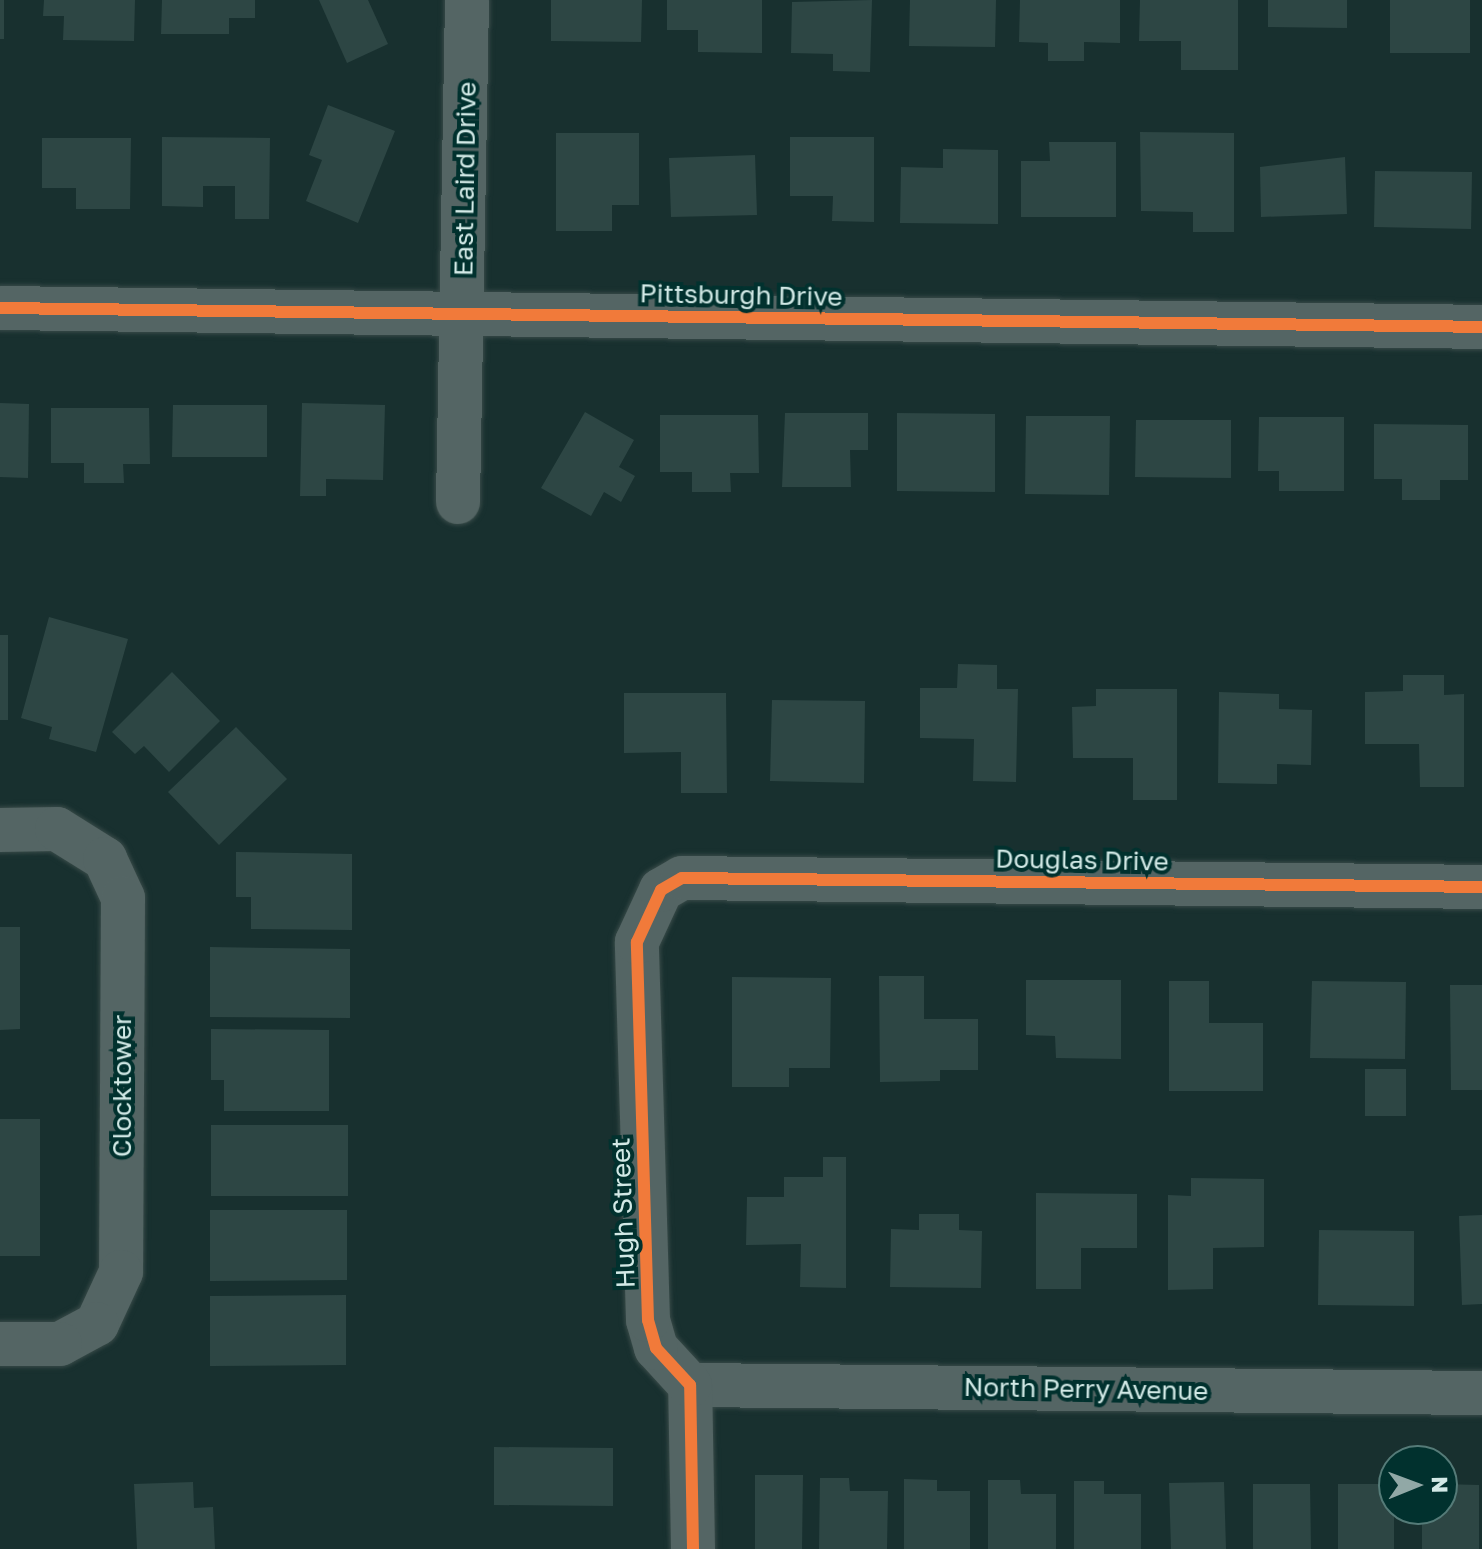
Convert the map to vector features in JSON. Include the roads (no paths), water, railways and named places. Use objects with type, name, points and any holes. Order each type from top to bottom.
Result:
[{"type":"street","name":"East Laird Drive","points":[[458,502],[467,0]]},
{"type":"street","name":"Pittsburgh Drive","points":[[0,308],[1482,327]]},
{"type":"street","name":"Clocktower","points":[[0,830],[57,829],[105,859],[123,898],[121,1272],[97,1324],[60,1344],[0,1344]]},
{"type":"street","name":"Douglas Drive","points":[[682,878],[1482,887]]},
{"type":"street","name":"Hugh Street","points":[[682,878],[661,890],[637,942],[648,1320],[656,1348],[671,1370],[690,1385]]},
{"type":"street","name":"North Perry Avenue","points":[[690,1385],[1482,1393]]},
{"type":"street","points":[[690,1385],[693,1549]]}]
